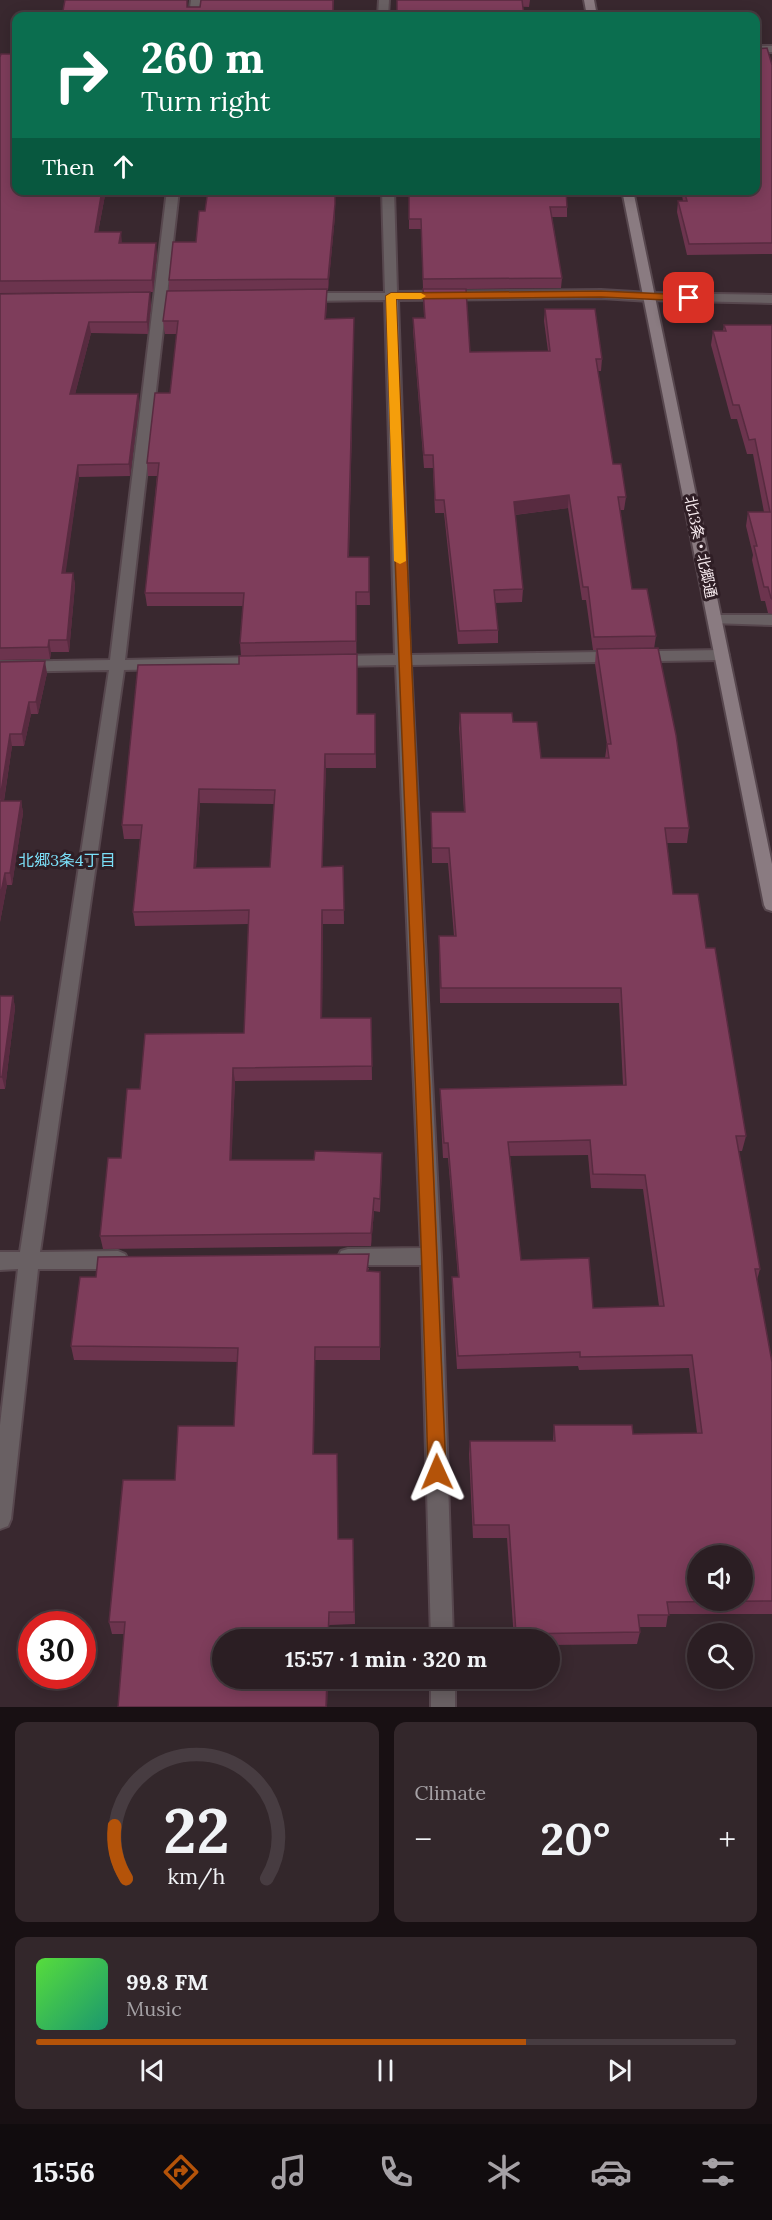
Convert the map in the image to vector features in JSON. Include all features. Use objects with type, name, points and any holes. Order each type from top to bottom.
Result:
[{"type":"main road","name":"北13条・北郷通","points":[[628,195],[772,905]]},
{"type":"street","points":[[0,1519],[29,1261],[117,665],[172,195]]},
{"type":"street","points":[[388,195],[403,659],[431,1256],[442,1629]]},
{"type":"street","points":[[299,297],[601,294],[772,299]]},
{"type":"street","points":[[716,620],[772,620]]},
{"type":"street","points":[[320,661],[722,655]]},
{"type":"street","points":[[0,667],[272,662]]},
{"type":"street","points":[[324,1257],[431,1256]]},
{"type":"street","points":[[0,1261],[135,1260]]},
{"type":"street","points":[[443,1689],[443,1707]]},
{"type":"building","points":[[65,0],[187,0],[187,7],[200,7],[201,0],[333,0],[333,12],[63,12]]},
{"type":"building","points":[[397,0],[522,0],[524,12],[397,12]]},
{"type":"building","points":[[767,48],[772,65],[772,243],[689,244],[678,201],[687,201],[685,195],[760,195],[760,49]]},
{"type":"building","points":[[1,54],[12,54],[12,195],[101,195],[95,232],[121,232],[119,243],[156,243],[152,280],[0,281]]},
{"type":"building","points":[[207,195],[335,195],[328,279],[169,280],[173,242],[196,242],[199,211],[205,211]]},
{"type":"building","points":[[409,195],[566,195],[567,207],[550,207],[562,278],[423,279],[421,219],[409,219]]},
{"type":"building","points":[[327,289],[325,319],[354,318],[348,557],[369,557],[369,592],[356,592],[356,641],[240,643],[244,593],[145,593],[159,463],[147,463],[155,393],[170,393],[178,321],[163,321],[167,291]]},
{"type":"building","points":[[423,289],[466,289],[470,352],[550,351],[545,309],[595,309],[602,359],[596,359],[613,464],[621,464],[626,497],[618,497],[632,589],[647,589],[656,636],[594,637],[588,587],[583,587],[569,495],[514,502],[523,589],[494,590],[498,630],[459,631],[444,500],[435,500],[433,455],[424,455],[413,318],[425,318]]},
{"type":"building","points":[[150,292],[147,322],[89,322],[70,394],[138,394],[129,464],[78,465],[62,573],[73,573],[67,640],[49,640],[48,647],[0,648],[0,294]]},
{"type":"building","points":[[724,325],[772,325],[772,599],[768,587],[764,587],[748,512],[770,512],[755,439],[749,440],[739,405],[733,405],[713,331],[726,331]]},
{"type":"building","points":[[658,648],[676,735],[689,828],[665,828],[673,894],[698,894],[706,948],[715,948],[746,1136],[736,1136],[760,1269],[755,1269],[772,1362],[772,1601],[753,1601],[753,1545],[687,1545],[687,1602],[667,1602],[669,1615],[638,1615],[640,1632],[560,1633],[560,1629],[516,1629],[509,1525],[474,1525],[470,1441],[555,1441],[554,1425],[632,1425],[633,1434],[702,1433],[692,1355],[580,1357],[580,1352],[458,1356],[452,1277],[459,1277],[448,1143],[444,1143],[440,1089],[626,1085],[621,988],[441,988],[439,936],[456,936],[449,848],[432,848],[431,812],[465,812],[460,713],[512,713],[513,722],[537,722],[541,758],[609,758],[607,744],[611,744],[597,649]],"holes":[[[590,1140],[593,1174],[645,1175],[664,1306],[593,1308],[589,1258],[521,1260],[508,1142]]]},
{"type":"building","points":[[357,654],[357,714],[375,714],[375,754],[325,754],[322,867],[343,866],[344,910],[322,910],[321,1018],[371,1018],[372,1066],[233,1068],[230,1160],[314,1160],[315,1151],[382,1153],[380,1199],[374,1198],[371,1233],[100,1236],[108,1158],[121,1158],[127,1089],[140,1089],[145,1034],[244,1033],[249,910],[133,912],[142,825],[122,825],[138,665],[239,664],[239,656]],"holes":[[[199,789],[275,790],[270,867],[194,868]]]},
{"type":"building","points":[[45,661],[36,702],[29,702],[22,734],[10,734],[0,799],[0,662]]},
{"type":"building","points":[[0,801],[21,801],[10,873],[5,873],[0,897]]},
{"type":"building","points":[[0,996],[13,996],[2,1077],[0,1077]]},
{"type":"building","points":[[369,1254],[367,1271],[380,1272],[380,1347],[315,1347],[313,1454],[337,1454],[338,1539],[353,1539],[354,1612],[329,1612],[328,1629],[212,1629],[212,1689],[327,1689],[326,1707],[118,1707],[125,1622],[109,1622],[123,1480],[175,1480],[178,1426],[234,1426],[238,1348],[71,1346],[80,1277],[96,1277],[98,1257]]},
{"type":"slow traffic","points":[[400,561],[391,296],[421,296]]},
{"type":"district","name":"北郷3条4丁目","points":[[67,860]]},
{"type":"route","points":[[437,1472],[431,1256],[403,659],[391,296],[601,294],[689,298]]}]
